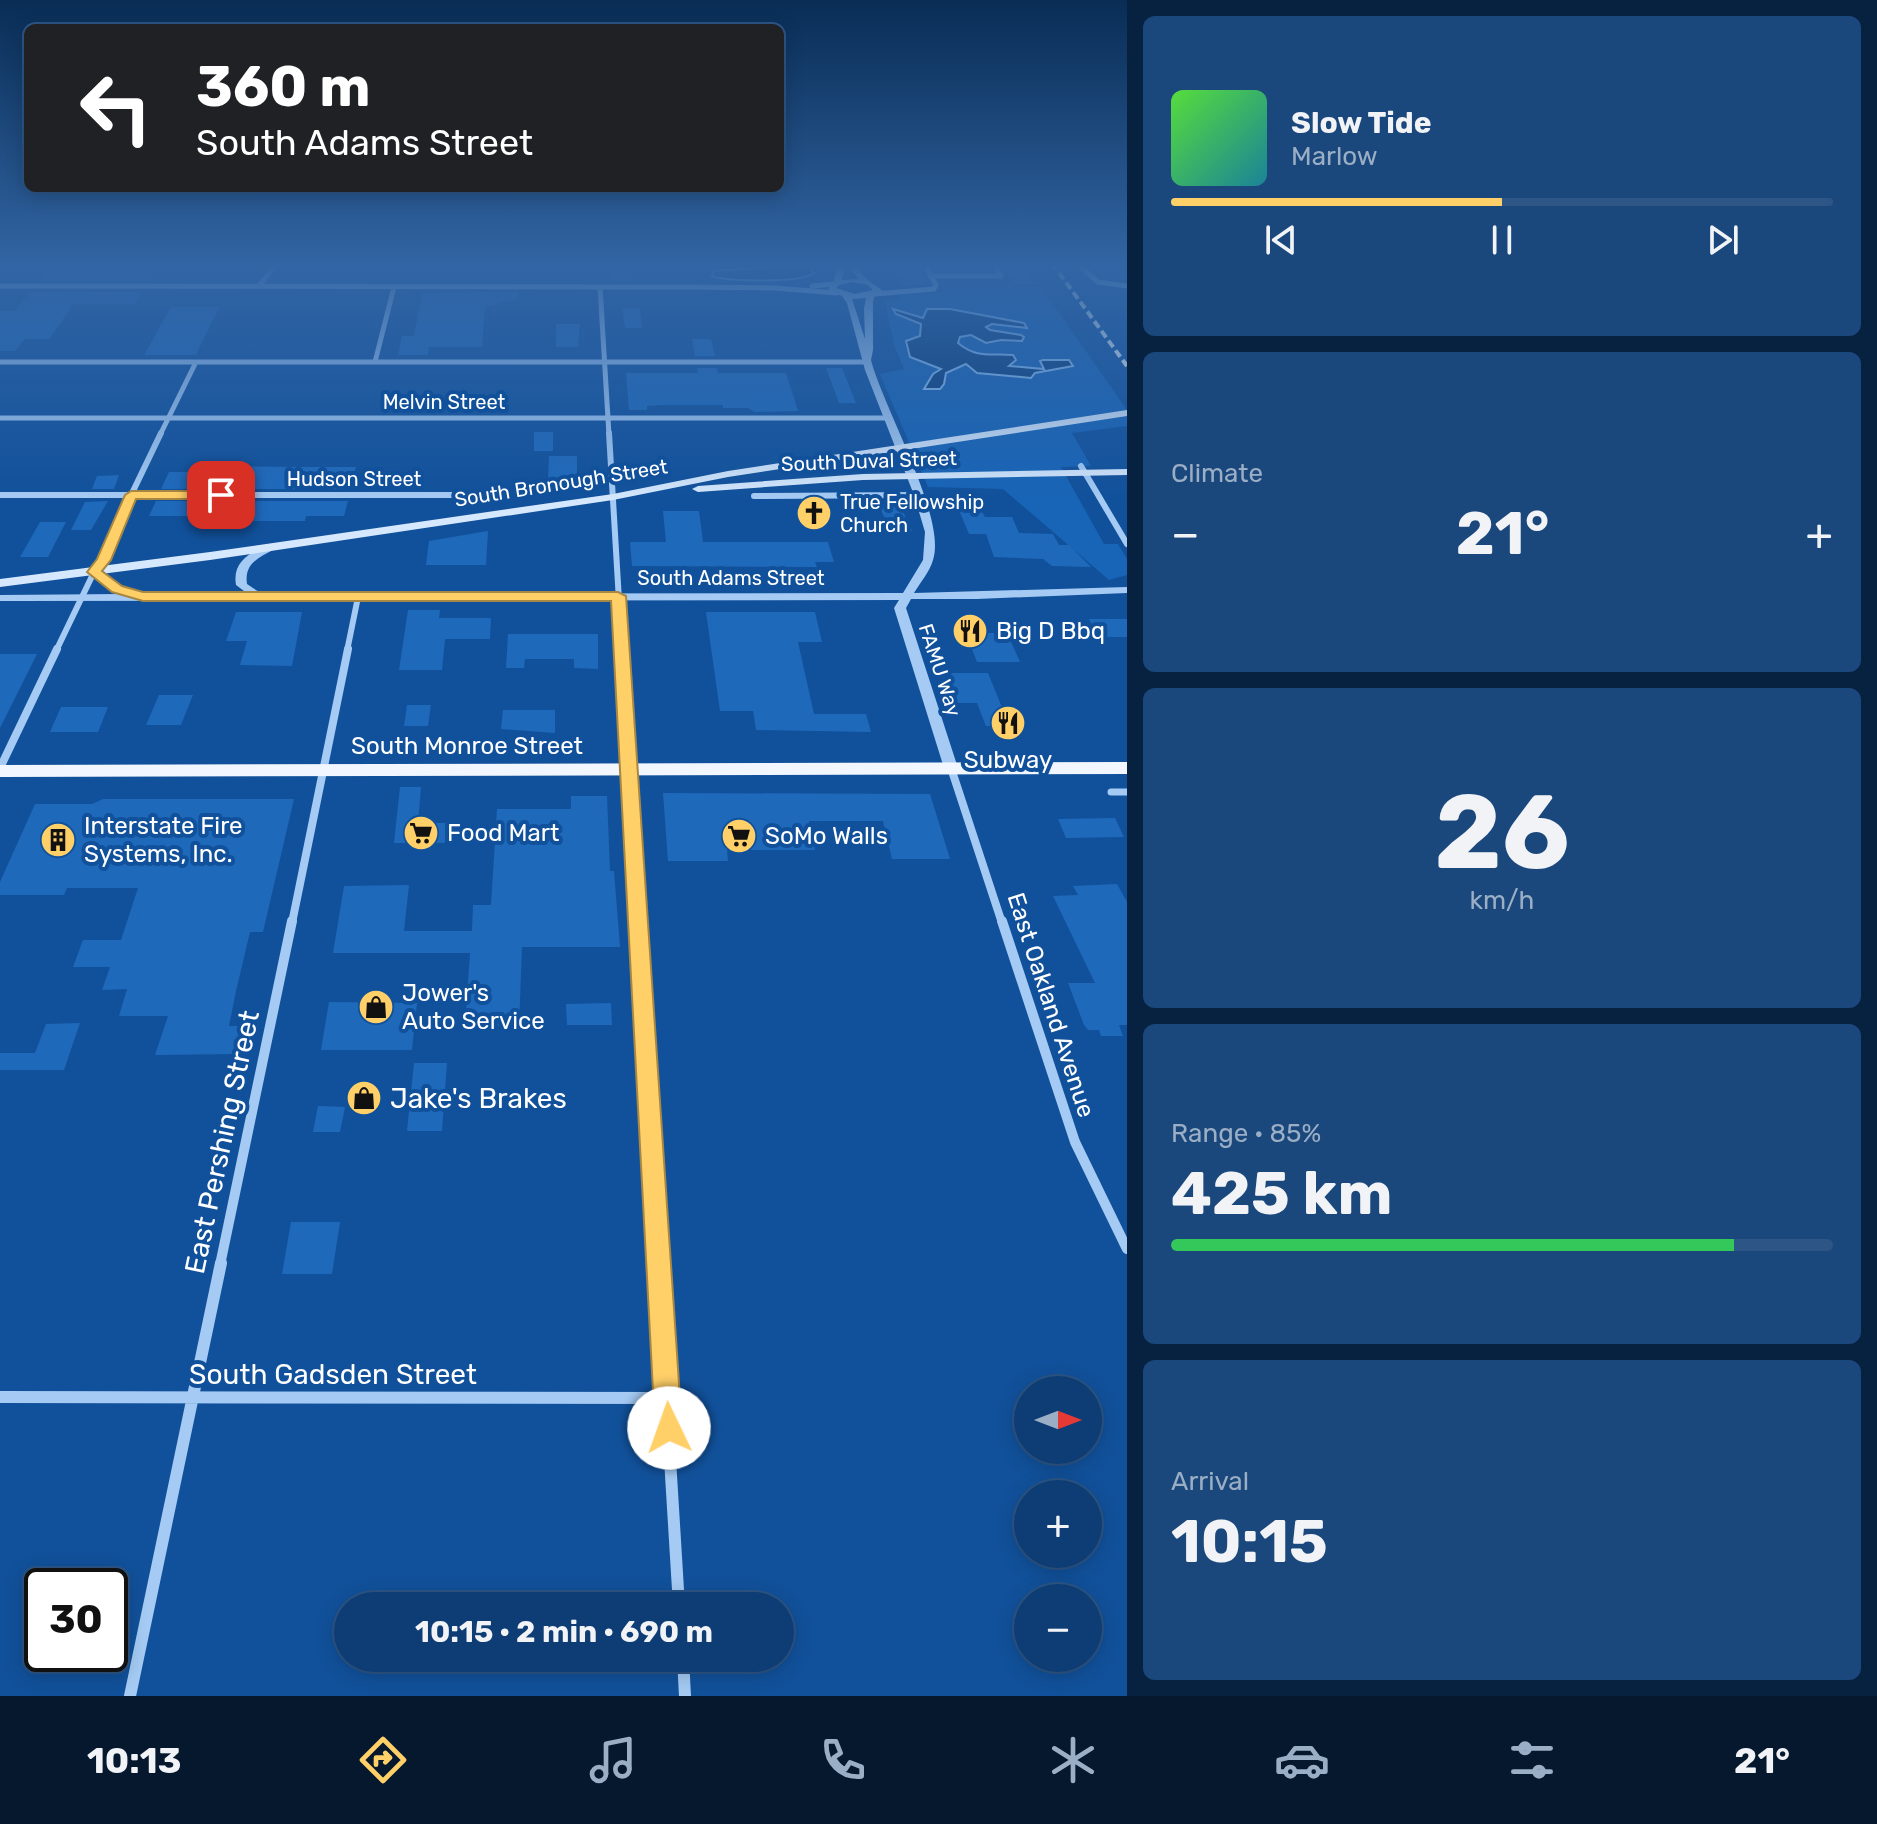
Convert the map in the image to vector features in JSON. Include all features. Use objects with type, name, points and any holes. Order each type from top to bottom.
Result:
[{"type":"main road","name":"South Bronough Street","points":[[0,583],[269,548],[613,497],[718,476],[1127,413]]},
{"type":"main road","name":"South Duval Street","points":[[613,497],[877,477],[1127,472]]},
{"type":"main road","name":"South Monroe Street","points":[[0,770],[1127,768]]},
{"type":"street","points":[[375,362],[380,342]]},
{"type":"street","points":[[603,342],[678,1592]]},
{"type":"street","name":"FAMU Way","points":[[861,342],[930,527],[931,545],[925,565],[901,604],[902,620],[951,768]]},
{"type":"street","name":"FAMU Way","points":[[866,362],[870,342]]},
{"type":"street","points":[[0,362],[866,362]]},
{"type":"street","points":[[0,770],[94,572],[104,560],[131,495],[196,362]]},
{"type":"street","name":"Melvin Street","points":[[0,418],[888,418]]},
{"type":"street","points":[[1081,466],[1127,544]]},
{"type":"street","name":"Hudson Street","points":[[0,495],[468,495]]},
{"type":"street","points":[[754,496],[919,495]]},
{"type":"street","points":[[260,597],[242,585],[240,574],[248,559],[269,548]]},
{"type":"street","name":"South Adams Street","points":[[94,572],[117,589],[143,597]]},
{"type":"street","name":"South Adams Street","points":[[0,598],[905,596],[1127,590]]},
{"type":"street","name":"East Pershing Street","points":[[130,1696],[358,597]]},
{"type":"street","name":"East Oakland Avenue","points":[[951,768],[1075,1142],[1127,1249]]},
{"type":"street","points":[[1111,792],[1127,792]]},
{"type":"street","name":"South Gadsden Street","points":[[0,1397],[667,1398]]},
{"type":"street","points":[[684,1672],[685,1696]]},
{"type":"shaded area","points":[[893,342],[1080,342],[1127,410],[1127,426],[1072,433],[1091,466],[1061,467],[1104,544],[1118,544],[1127,559],[1127,575],[1109,580],[1003,489],[928,487],[880,374],[904,369]]},
{"type":"shaded area","points":[[906,342],[958,342],[978,353],[1013,355],[1016,360],[1009,366],[1044,369],[1040,361],[1069,360],[1073,366],[1035,373],[1031,378],[977,373],[966,364],[946,373],[940,389],[924,389],[933,374],[941,369],[910,357]]},
{"type":"building","points":[[0,342],[22,342],[15,351],[0,351]]},
{"type":"building","points":[[151,342],[202,342],[196,355],[144,355]]},
{"type":"building","points":[[401,342],[482,342],[482,347],[429,347],[428,355],[398,355]]},
{"type":"building","points":[[556,342],[578,342],[578,347],[556,347]]},
{"type":"building","points":[[693,342],[712,342],[715,356],[695,356]]},
{"type":"building","points":[[697,368],[717,368],[718,373],[786,373],[798,411],[755,412],[748,408],[723,408],[723,405],[663,405],[647,406],[647,410],[629,410],[626,373],[698,373]]},
{"type":"building","points":[[826,368],[842,368],[856,403],[839,403]]},
{"type":"building","points":[[534,432],[553,432],[553,451],[534,451]]},
{"type":"building","points":[[549,456],[577,456],[577,481],[548,481]]},
{"type":"building","points":[[200,466],[356,467],[350,489],[161,489],[169,472],[198,472]]},
{"type":"building","points":[[119,475],[114,489],[92,489],[97,476]]},
{"type":"building","points":[[108,501],[91,530],[71,530],[85,502]]},
{"type":"building","points":[[156,501],[348,501],[344,516],[306,516],[305,521],[249,521],[250,516],[149,516]]},
{"type":"building","points":[[899,503],[912,531],[891,532],[878,504]]},
{"type":"building","points":[[958,508],[980,508],[985,517],[1012,517],[1019,533],[1053,534],[1059,545],[1069,545],[1091,567],[1052,566],[1043,559],[994,557],[986,534],[969,534]]},
{"type":"building","points":[[663,511],[699,511],[703,542],[828,542],[834,562],[815,562],[817,567],[632,566],[630,542],[666,542]]},
{"type":"building","points":[[40,522],[66,522],[48,557],[20,557]]},
{"type":"building","points":[[488,531],[486,565],[426,565],[429,541]]},
{"type":"building","points":[[408,610],[440,610],[439,618],[491,618],[490,639],[445,639],[442,670],[399,670]]},
{"type":"building","points":[[236,612],[302,612],[292,666],[240,665],[247,641],[226,641]]},
{"type":"building","points":[[706,612],[815,612],[822,642],[798,642],[814,714],[866,714],[871,732],[756,730],[753,711],[720,711]]},
{"type":"building","points":[[1089,619],[1127,619],[1127,637],[1098,637]]},
{"type":"building","points":[[966,633],[1007,633],[1020,662],[977,662]]},
{"type":"building","points":[[508,634],[598,634],[598,669],[574,668],[574,659],[525,659],[524,668],[506,668]]},
{"type":"building","points":[[0,654],[37,654],[0,728]]},
{"type":"building","points":[[941,673],[988,673],[1003,710],[1013,710],[1019,726],[986,726],[977,703],[951,703]]},
{"type":"building","points":[[159,695],[193,695],[181,725],[146,725]]},
{"type":"building","points":[[407,705],[431,705],[428,726],[404,726]]},
{"type":"building","points":[[61,707],[108,707],[98,732],[50,732]]},
{"type":"building","points":[[503,710],[555,710],[555,733],[501,729]]},
{"type":"building","points":[[400,787],[421,787],[418,823],[446,823],[445,843],[394,843]]},
{"type":"building","name":"SoMo Walls","points":[[663,793],[930,794],[950,859],[892,859],[883,821],[809,821],[815,850],[727,850],[728,861],[668,861]]},
{"type":"building","points":[[571,796],[607,796],[610,871],[614,871],[620,947],[522,947],[519,1026],[465,1026],[470,953],[333,953],[344,886],[409,885],[404,931],[472,931],[473,905],[491,905],[497,809],[571,809]]},
{"type":"building","points":[[103,799],[294,799],[263,932],[250,932],[236,991],[229,1026],[245,1026],[238,1054],[155,1055],[168,1016],[119,1016],[127,989],[102,990],[110,967],[73,967],[83,940],[121,940],[138,888],[67,888],[64,895],[0,895],[0,882],[35,804],[92,804]]},
{"type":"building","points":[[1115,818],[1124,837],[1066,838],[1058,819]]},
{"type":"building","points":[[1117,884],[1127,902],[1127,1025],[1119,1025],[1123,1036],[1101,1036],[1099,1030],[1088,1030],[1084,1025],[1068,983],[1095,983],[1053,896],[1078,895],[1073,886]]},
{"type":"building","points":[[329,1002],[417,1003],[412,1050],[321,1050]]},
{"type":"building","points":[[611,1003],[612,1025],[567,1025],[566,1004]]},
{"type":"building","points":[[80,1023],[64,1070],[0,1070],[0,1053],[35,1053],[46,1024]]},
{"type":"building","points":[[414,1063],[447,1063],[442,1131],[407,1131]]},
{"type":"building","points":[[318,1106],[345,1107],[340,1132],[313,1132]]},
{"type":"building","points":[[291,1222],[340,1222],[332,1274],[282,1274]]},
{"type":"railway","points":[[1110,342],[1127,366]]},
{"type":"place","name":"True Fellowship Church","points":[[814,513]]},
{"type":"place","name":"Big D Bbq","points":[[970,631]]},
{"type":"place","name":"Subway","points":[[1008,723]]},
{"type":"place","name":"Food Mart","points":[[421,833]]},
{"type":"place","name":"SoMo Walls","points":[[739,836]]},
{"type":"place","name":"Interstate Fire Systems, Inc.","points":[[58,840]]},
{"type":"place","name":"Jower's Auto Service","points":[[376,1007]]},
{"type":"place","name":"Jake's Brakes","points":[[364,1098]]},
{"type":"route","points":[[221,495],[131,495],[110,539],[104,560],[94,572],[117,589],[143,597],[618,596],[669,1428]]}]
